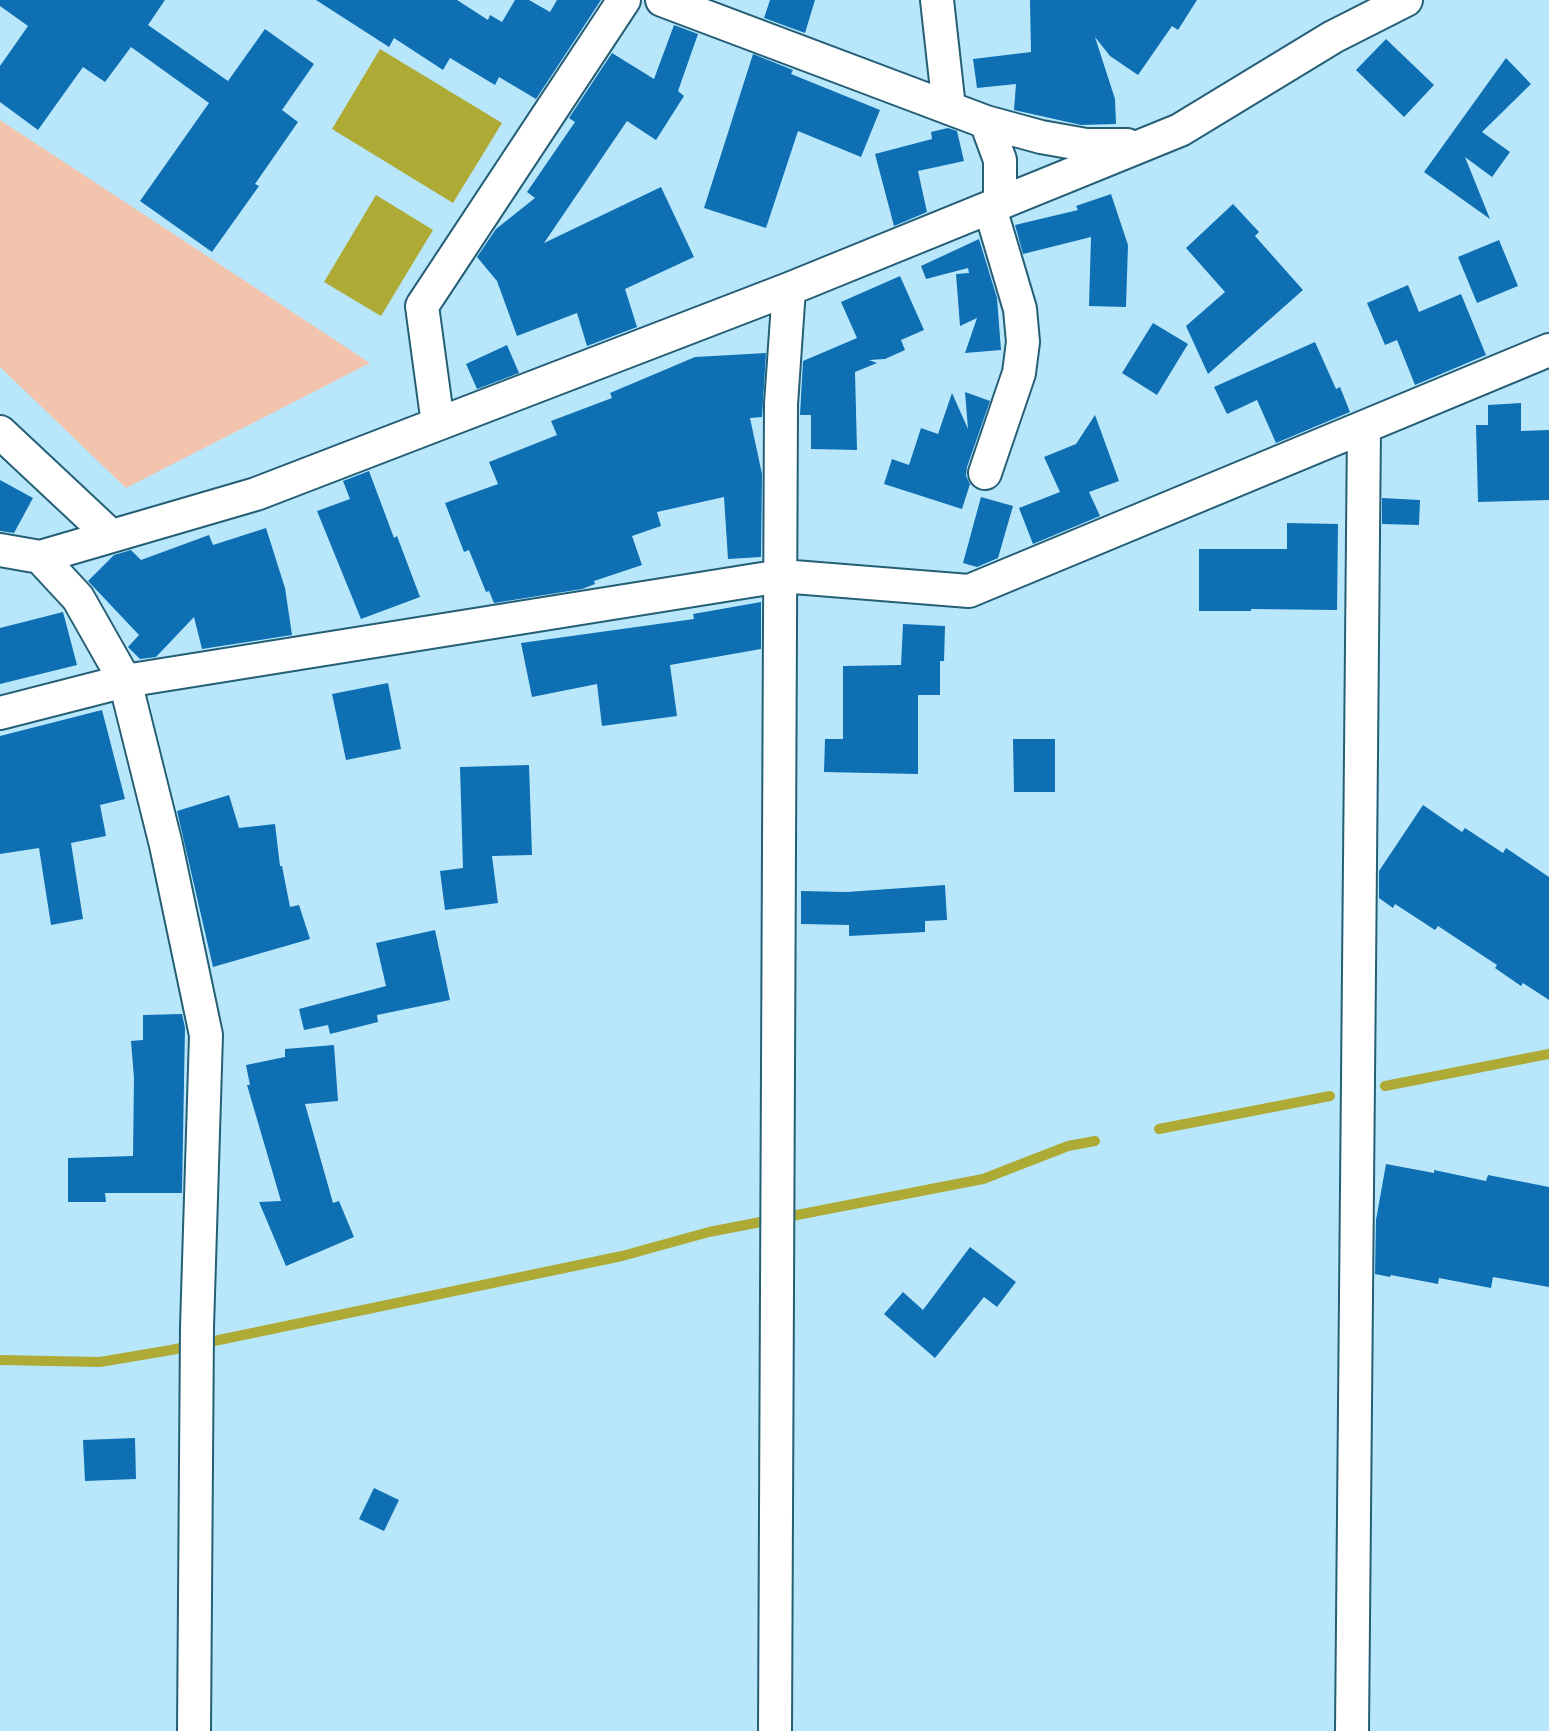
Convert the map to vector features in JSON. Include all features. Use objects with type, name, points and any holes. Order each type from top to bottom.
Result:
[{"type":"street","points":[[438,424],[422,306],[624,0]]},
{"type":"street","points":[[662,0],[986,122],[1086,145],[1146,145]]},
{"type":"street","points":[[937,0],[949,108]]},
{"type":"street","points":[[0,550],[40,557],[256,494],[789,289],[1180,130],[1333,37],[1406,0]]},
{"type":"street","points":[[985,473],[1019,373],[1023,342],[1020,309],[995,206],[1000,160],[986,122]]},
{"type":"street","points":[[775,1731],[781,404],[789,289]]},
{"type":"street","points":[[0,713],[125,681],[781,576],[969,591],[1549,350]]},
{"type":"street","points":[[1352,1731],[1364,427]]},
{"type":"street","points":[[0,432],[111,536]]},
{"type":"street","points":[[40,557],[78,598],[125,681],[166,845],[206,1035],[197,1327],[194,1731]]},
{"type":"shaded area","points":[[380,49],[502,123],[453,203],[332,129]]},
{"type":"shaded area","points":[[0,120],[370,363],[126,488],[0,367]]},
{"type":"shaded area","points":[[376,195],[433,230],[381,316],[324,282]]},
{"type":"building","points":[[0,0],[165,0],[148,25],[228,81],[265,29],[314,64],[282,110],[298,122],[255,184],[259,186],[212,252],[140,201],[209,103],[131,47],[105,82],[83,67],[38,130],[0,102],[0,66],[28,26],[0,6]]},
{"type":"building","points":[[316,0],[457,0],[488,20],[490,15],[502,22],[515,0],[529,0],[550,12],[557,0],[601,0],[536,99],[499,77],[495,85],[450,58],[443,70],[394,38],[389,47]]},
{"type":"building","points":[[770,0],[815,0],[805,33],[764,18]]},
{"type":"building","points":[[1030,0],[1197,0],[1178,30],[1172,26],[1138,75],[1110,56],[1095,37],[1115,99],[1116,124],[1081,125],[1014,110],[1016,84],[977,88],[973,59],[1031,52]]},
{"type":"building","points":[[674,25],[698,34],[678,91],[684,96],[656,140],[627,121],[544,243],[661,187],[694,257],[625,289],[637,327],[587,346],[577,313],[517,336],[497,281],[477,257],[496,229],[535,198],[527,192],[575,122],[569,118],[612,53],[654,79]]},
{"type":"building","points":[[1386,39],[1434,85],[1404,117],[1356,70]]},
{"type":"building","points":[[753,54],[793,70],[791,74],[880,110],[861,157],[798,131],[766,228],[704,208]]},
{"type":"building","points":[[1506,58],[1531,84],[1482,132],[1510,152],[1492,177],[1465,157],[1490,219],[1424,172]]},
{"type":"building","points":[[948,128],[957,131],[964,161],[918,171],[927,212],[894,226],[875,154],[932,139],[931,132]]},
{"type":"building","points":[[1111,194],[1128,245],[1126,307],[1089,306],[1091,237],[1023,254],[1015,225],[1078,210],[1076,206]]},
{"type":"building","points":[[1233,204],[1259,232],[1255,236],[1303,290],[1208,374],[1186,326],[1225,292],[1186,248]]},
{"type":"building","points":[[979,239],[997,298],[1001,350],[965,353],[977,318],[960,326],[956,274],[969,273],[968,268],[926,279],[921,266]]},
{"type":"building","points":[[1499,240],[1518,286],[1477,303],[1458,257]]},
{"type":"building","points":[[900,276],[924,330],[901,340],[905,350],[885,359],[869,360],[877,363],[855,372],[857,450],[811,449],[811,415],[800,415],[803,361],[857,338],[841,302]]},
{"type":"building","points":[[1408,285],[1419,312],[1461,294],[1486,355],[1415,385],[1397,340],[1385,345],[1367,303]]},
{"type":"building","points":[[1153,323],[1188,344],[1157,395],[1122,373]]},
{"type":"building","points":[[1315,342],[1350,412],[1276,443],[1257,400],[1227,414],[1214,387]]},
{"type":"building","points":[[507,345],[519,373],[477,389],[466,364]]},
{"type":"building","points":[[766,353],[762,417],[750,418],[762,474],[761,557],[728,559],[724,497],[657,512],[661,526],[632,536],[642,565],[594,581],[595,584],[582,589],[494,603],[489,591],[486,592],[469,550],[464,552],[445,503],[498,484],[489,462],[557,435],[551,421],[612,398],[610,393],[695,357]]},
{"type":"building","points":[[965,392],[990,401],[967,467],[966,476],[970,484],[962,509],[884,484],[892,459],[909,465],[921,428],[938,434],[952,393],[968,429]]},
{"type":"building","points":[[1521,403],[1521,431],[1549,430],[1549,500],[1478,502],[1476,425],[1488,425],[1488,405]]},
{"type":"building","points":[[1095,415],[1119,481],[1089,492],[1100,516],[1033,544],[1019,508],[1060,492],[1044,457],[1076,444]]},
{"type":"building","points":[[369,471],[420,597],[361,619],[317,511],[350,499],[343,481]]},
{"type":"building","points":[[0,480],[33,498],[14,533],[0,531]]},
{"type":"building","points":[[981,497],[1013,506],[998,558],[977,567],[963,563]]},
{"type":"building","points":[[1382,498],[1420,500],[1419,525],[1382,524]]},
{"type":"building","points":[[1287,523],[1338,524],[1337,610],[1199,611],[1199,549],[1287,549]]},
{"type":"building","points":[[266,528],[285,588],[292,635],[202,649],[194,617],[156,657],[140,659],[128,647],[139,635],[88,581],[114,555],[131,550],[141,560],[209,535],[213,545]]},
{"type":"building","points":[[761,602],[761,649],[670,665],[677,716],[602,726],[597,684],[532,697],[521,643],[694,619],[693,614]]},
{"type":"building","points":[[63,612],[77,665],[0,684],[0,628]]},
{"type":"building","points":[[903,624],[945,626],[944,661],[940,661],[940,695],[918,695],[918,774],[824,772],[825,739],[843,739],[843,666],[901,665]]},
{"type":"building","points":[[388,683],[401,749],[346,760],[332,694]]},
{"type":"building","points":[[102,710],[125,799],[100,805],[106,836],[71,843],[83,919],[51,925],[39,848],[0,854],[0,736]]},
{"type":"building","points":[[1013,739],[1055,739],[1055,792],[1014,792]]},
{"type":"building","points":[[529,765],[532,855],[492,856],[498,903],[445,910],[440,871],[463,868],[460,767]]},
{"type":"building","points":[[229,795],[239,828],[275,824],[280,866],[290,907],[299,905],[310,939],[213,967],[177,811]]},
{"type":"building","points":[[1423,805],[1462,832],[1465,828],[1503,853],[1506,848],[1549,877],[1549,1000],[1523,983],[1521,986],[1495,968],[1497,965],[1438,926],[1435,930],[1395,904],[1393,908],[1379,898],[1379,871]]},
{"type":"building","points":[[945,885],[947,920],[925,921],[925,932],[849,936],[849,925],[801,924],[801,891],[847,892]]},
{"type":"building","points":[[435,930],[450,1000],[377,1015],[378,1022],[330,1034],[328,1025],[304,1030],[299,1009],[386,986],[376,943]]},
{"type":"building","points":[[182,1014],[185,1028],[182,1193],[105,1193],[106,1202],[68,1202],[68,1158],[133,1156],[131,1041],[143,1040],[143,1015]]},
{"type":"building","points":[[334,1045],[338,1101],[305,1104],[333,1203],[339,1201],[354,1237],[286,1266],[259,1202],[281,1201],[247,1085],[250,1085],[246,1065],[285,1057],[285,1049]]},
{"type":"building","points":[[1386,1164],[1486,1181],[1488,1175],[1549,1187],[1549,1287],[1493,1277],[1491,1288],[1439,1278],[1438,1284],[1375,1274],[1376,1220]]},
{"type":"building","points":[[970,1247],[1016,1282],[997,1307],[984,1297],[935,1358],[884,1314],[903,1292],[923,1310]]},
{"type":"building","points":[[135,1438],[136,1479],[85,1481],[83,1440]]},
{"type":"building","points":[[374,1488],[399,1500],[384,1531],[359,1519]]},
{"type":"waterway","points":[[1385,1086],[1549,1054]]},
{"type":"waterway","points":[[1159,1129],[1330,1096]]},
{"type":"waterway","points":[[0,1360],[100,1362],[171,1350],[622,1256],[709,1232],[983,1179],[1068,1146],[1095,1141]]}]
